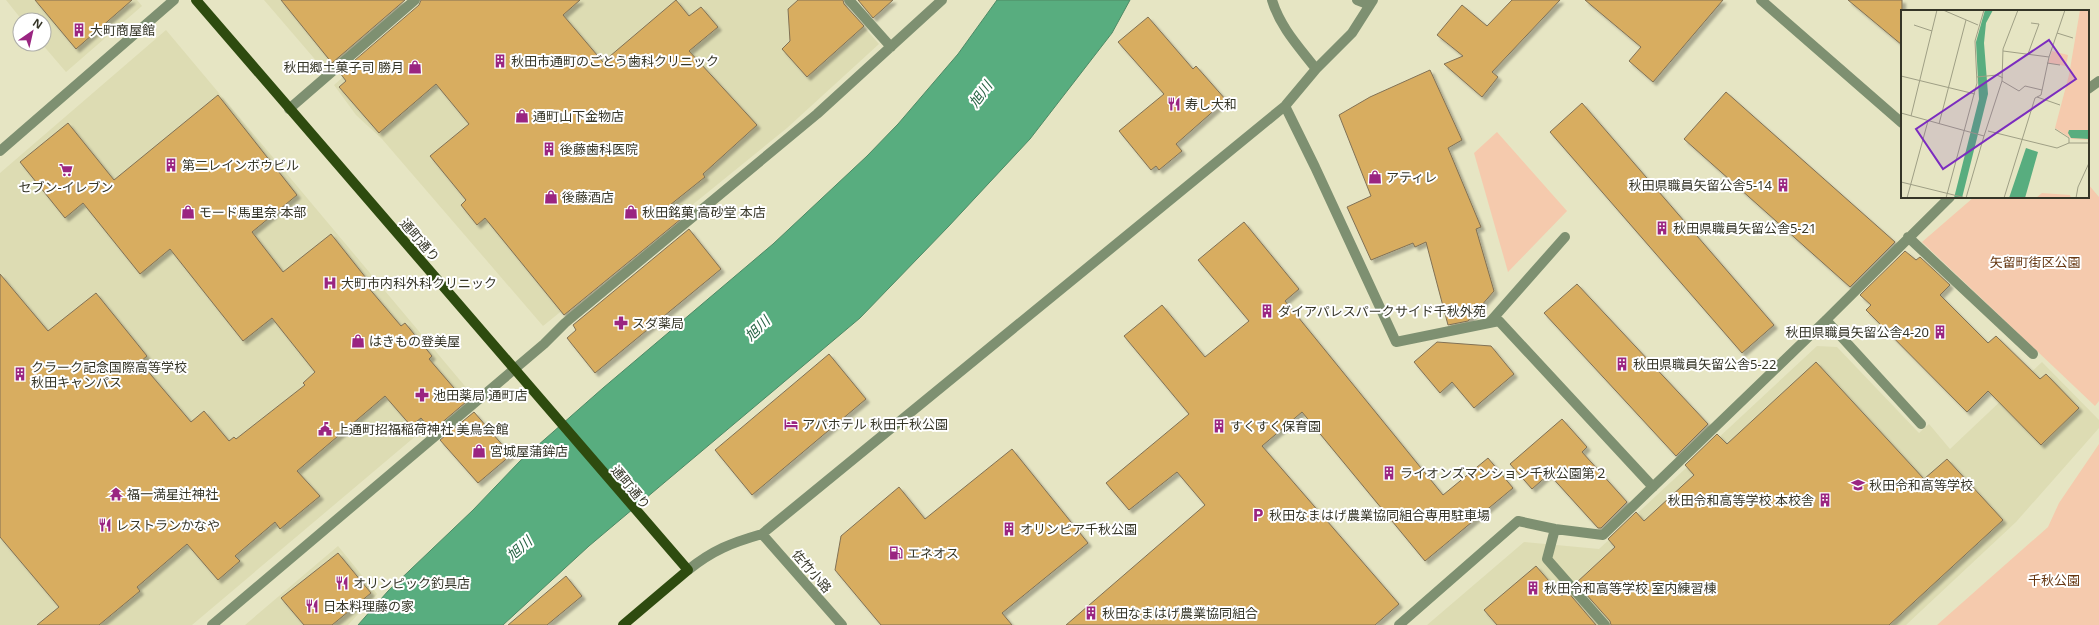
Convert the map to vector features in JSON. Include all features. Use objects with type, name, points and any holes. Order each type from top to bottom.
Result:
[{"type":"main road","name":"通町通り","points":[[196,0],[514,368],[638,515],[688,570]]},
{"type":"main road","points":[[623,625],[688,570]]},
{"type":"street","points":[[0,151],[174,0]]},
{"type":"street","points":[[289,109],[415,0]]},
{"type":"street","points":[[849,0],[891,47]]},
{"type":"street","points":[[212,625],[544,344],[565,323],[817,114],[942,0]]},
{"type":"street","points":[[1272,0],[1276,14],[1286,30],[1316,69]]},
{"type":"street","points":[[688,570],[714,552],[734,542],[762,534],[1285,106],[1316,69],[1352,33],[1372,2],[1357,0]]},
{"type":"street","points":[[1764,1],[1901,122]]},
{"type":"street","points":[[2089,88],[2099,80]]},
{"type":"street","points":[[1285,106],[1396,342],[1499,321],[1653,487]]},
{"type":"street","points":[[1399,625],[1518,521],[1555,529],[1603,535],[1826,320],[1949,198]]},
{"type":"street","points":[[1489,324],[1565,237]]},
{"type":"street","points":[[1908,237],[2033,354]]},
{"type":"street","points":[[1826,320],[1921,424]]},
{"type":"street","points":[[1555,529],[1547,559],[1605,625]]},
{"type":"street","name":"佐竹小路","points":[[762,534],[842,625]]},
{"type":"shaded area","points":[[6,0],[137,0],[142,6],[66,72],[49,52],[52,52],[52,12],[16,12]]},
{"type":"shaded area","points":[[264,0],[405,0],[325,71]]},
{"type":"shaded area","points":[[430,0],[840,0],[879,44],[787,128],[543,326],[382,139],[356,115],[334,85]]},
{"type":"shaded area","points":[[166,30],[469,391],[192,625],[0,625],[0,173]]},
{"type":"shaded area","name":"秋田令和高等学校","points":[[1817,346],[1837,347],[1919,433],[1929,424],[1950,449],[2042,362],[2099,420],[2099,428],[2016,522],[1906,625],[1427,625],[1524,542],[1599,549]]},
{"type":"shaded area","points":[[338,546],[377,594],[348,625],[245,625]]},
{"type":"green space","points":[[1497,132],[1567,211],[1508,272],[1474,153]]},
{"type":"green space","name":"矢留町街区公園","points":[[2089,185],[2099,197],[2099,401],[2095,406],[1922,242],[1973,198],[2089,198]]},
{"type":"green space","name":"千秋公園","points":[[2099,444],[2099,625],[1937,625],[2048,527],[2059,503]]},
{"type":"water","name":"旭川","points":[[997,0],[1130,0],[1112,33],[1030,139],[860,318],[589,546],[503,625],[358,625],[388,591],[473,510],[520,461],[603,388],[773,244],[867,156],[898,124],[958,54]]},
{"type":"building","name":"大町商屋館","points":[[35,0],[132,0],[76,49],[52,20],[52,12],[45,12]]},
{"type":"building","points":[[281,0],[405,0],[332,63]]},
{"type":"building","points":[[421,0],[580,0],[563,15],[603,62],[676,0],[689,16],[701,7],[718,27],[689,51],[757,125],[703,174],[705,177],[670,205],[681,219],[564,315],[485,218],[477,225],[461,205],[466,200],[430,156],[469,124],[436,84],[379,133],[339,87],[346,81],[340,73],[419,5]]},
{"type":"building","points":[[798,0],[843,0],[844,4],[864,26],[807,77],[782,49],[790,41],[788,9]]},
{"type":"building","points":[[858,0],[893,0],[873,18]]},
{"type":"building","points":[[1512,0],[1560,0],[1492,72],[1498,77],[1482,97],[1444,64],[1463,56],[1437,35],[1462,5],[1487,26]]},
{"type":"building","points":[[1585,0],[1723,0],[1653,82],[1629,61],[1641,47]]},
{"type":"building","points":[[1848,0],[1902,0],[1901,44]]},
{"type":"building","points":[[1148,17],[1193,69],[1196,66],[1226,100],[1176,144],[1182,151],[1159,170],[1156,166],[1151,170],[1119,131],[1164,94],[1118,42]]},
{"type":"building","points":[[1430,70],[1462,140],[1448,148],[1481,227],[1476,229],[1494,291],[1468,321],[1448,325],[1426,242],[1415,247],[1413,243],[1371,260],[1347,207],[1371,196],[1339,115],[1370,97]]},
{"type":"building","name":"秋田県職員矢留公舎5-14","points":[[1726,92],[1895,242],[1850,287],[1684,139]]},
{"type":"building","points":[[218,95],[297,195],[252,232],[283,272],[331,234],[370,283],[367,286],[401,326],[405,323],[432,356],[429,359],[466,402],[432,431],[421,418],[411,426],[385,396],[297,471],[320,496],[280,529],[275,522],[235,556],[240,561],[218,580],[187,544],[137,587],[140,591],[99,625],[37,625],[59,607],[0,537],[0,274],[48,331],[96,293],[147,356],[140,362],[191,422],[204,411],[229,441],[234,437],[236,439],[305,385],[303,383],[315,372],[272,318],[243,341],[170,249],[140,274],[83,203],[65,218],[20,162],[68,123],[114,180]]},
{"type":"building","name":"秋田県職員矢留公舎5-21","points":[[1582,103],[1774,325],[1742,353],[1550,132]]},
{"type":"building","points":[[1244,222],[1299,289],[1285,301],[1443,495],[1488,458],[1513,488],[1425,561],[1302,412],[1262,446],[1399,604],[1375,625],[1066,625],[1205,505],[1177,472],[1129,510],[1106,483],[1189,414],[1124,336],[1162,305],[1205,357],[1249,321],[1198,260]]},
{"type":"building","points":[[689,229],[721,269],[595,373],[567,338],[576,330],[573,325]]},
{"type":"building","name":"秋田県職員矢留公舎4-20","points":[[1905,251],[1916,260],[1920,257],[1950,285],[1940,295],[1988,343],[1996,336],[2040,379],[2046,374],[2079,408],[2041,445],[1988,391],[1967,412],[1866,310],[1871,305],[1860,295]]},
{"type":"building","name":"秋田県職員矢留公舎5-22","points":[[1577,284],[1708,424],[1676,456],[1544,313]]},
{"type":"building","points":[[1437,342],[1491,346],[1514,374],[1474,408],[1452,382],[1440,393],[1414,362]]},
{"type":"building","name":"アパホテル 秋田千秋公園","points":[[829,354],[866,399],[752,495],[715,450]]},
{"type":"building","name":"秋田令和高等学校","points":[[1816,362],[1924,479],[1947,459],[2003,520],[1889,625],[1611,625],[1610,621],[1576,583],[1615,547],[1608,539],[1636,512],[1644,521],[1694,475],[1685,465],[1717,434],[1727,444]]},
{"type":"building","name":"宮城屋蒲鉾店","points":[[474,412],[511,455],[478,483],[440,440]]},
{"type":"building","points":[[1562,419],[1587,447],[1582,452],[1627,502],[1601,528],[1598,528],[1549,474],[1532,489],[1510,464]]},
{"type":"building","points":[[1012,449],[1088,543],[1002,613],[1012,625],[881,625],[835,570],[841,536],[899,487],[925,519]]},
{"type":"building","points":[[338,553],[371,593],[332,625],[304,625],[281,598]]},
{"type":"building","name":"秋田令和高等学校 室内練習棟","points":[[1536,566],[1562,596],[1567,591],[1596,625],[1497,625],[1484,610]]},
{"type":"building","points":[[566,576],[582,596],[547,625],[508,625]]},
{"type":"place","name":"大町商屋館","points":[[79,30]]},
{"type":"place","name":"秋田市通町のごとう歯科クリニック","points":[[500,61]]},
{"type":"place","name":"秋田郷土菓子司 勝月","points":[[415,67]]},
{"type":"place","name":"寿し大和","points":[[1174,104]]},
{"type":"place","name":"通町山下金物店","points":[[522,116]]},
{"type":"place","name":"後藤歯科医院","points":[[549,149]]},
{"type":"place","name":"第二レインボウビル","points":[[171,165]]},
{"type":"place","name":"セブン-イレブン","points":[[66,170]]},
{"type":"place","name":"アティレ","points":[[1375,177]]},
{"type":"place","name":"秋田県職員矢留公舎5-14","points":[[1783,185]]},
{"type":"place","name":"後藤酒店","points":[[551,197]]},
{"type":"place","name":"モード馬里奈 本部","points":[[188,212]]},
{"type":"place","name":"秋田銘菓 高砂堂 本店","points":[[631,212]]},
{"type":"place","name":"秋田県職員矢留公舎5-21","points":[[1662,228]]},
{"type":"place","name":"大町市内科外科クリニック","points":[[330,283]]},
{"type":"place","name":"ダイアパレスパークサイド千秋外苑","points":[[1267,311]]},
{"type":"place","name":"スダ薬局","points":[[621,323]]},
{"type":"place","name":"秋田県職員矢留公舎4-20","points":[[1940,332]]},
{"type":"place","name":"はきもの登美屋","points":[[358,341]]},
{"type":"place","name":"秋田県職員矢留公舎5-22","points":[[1622,364]]},
{"type":"place","name":"クラーク記念国際高等学校 秋田キャンパス","points":[[20,374]]},
{"type":"place","name":"池田薬局 通町店","points":[[422,395]]},
{"type":"place","name":"アパホテル 秋田千秋公園","points":[[791,424]]},
{"type":"place","name":"すくすく保育園","points":[[1219,426]]},
{"type":"place","name":"上通町招福稲荷神社 美鳥会館","points":[[325,429]]},
{"type":"place","name":"宮城屋蒲鉾店","points":[[479,451]]},
{"type":"place","name":"ライオンズマンション千秋公園第２","points":[[1389,473]]},
{"type":"place","name":"秋田令和高等学校","points":[[1858,485]]},
{"type":"place","name":"福一満星辻神社","points":[[116,494]]},
{"type":"place","name":"秋田令和高等学校 本校舎","points":[[1825,500]]},
{"type":"place","name":"秋田なまはげ農業協同組合専用駐車場","points":[[1258,515]]},
{"type":"place","name":"レストランかなや","points":[[105,525]]},
{"type":"place","name":"オリンピア千秋公園","points":[[1009,529]]},
{"type":"place","name":"エネオス","points":[[896,553]]},
{"type":"place","name":"オリンピック釣具店","points":[[342,583]]},
{"type":"place","name":"秋田令和高等学校 室内練習棟","points":[[1533,588]]},
{"type":"place","name":"日本料理藤の家","points":[[312,606]]},
{"type":"place","name":"秋田なまはげ農業協同組合","points":[[1091,613]]}]
